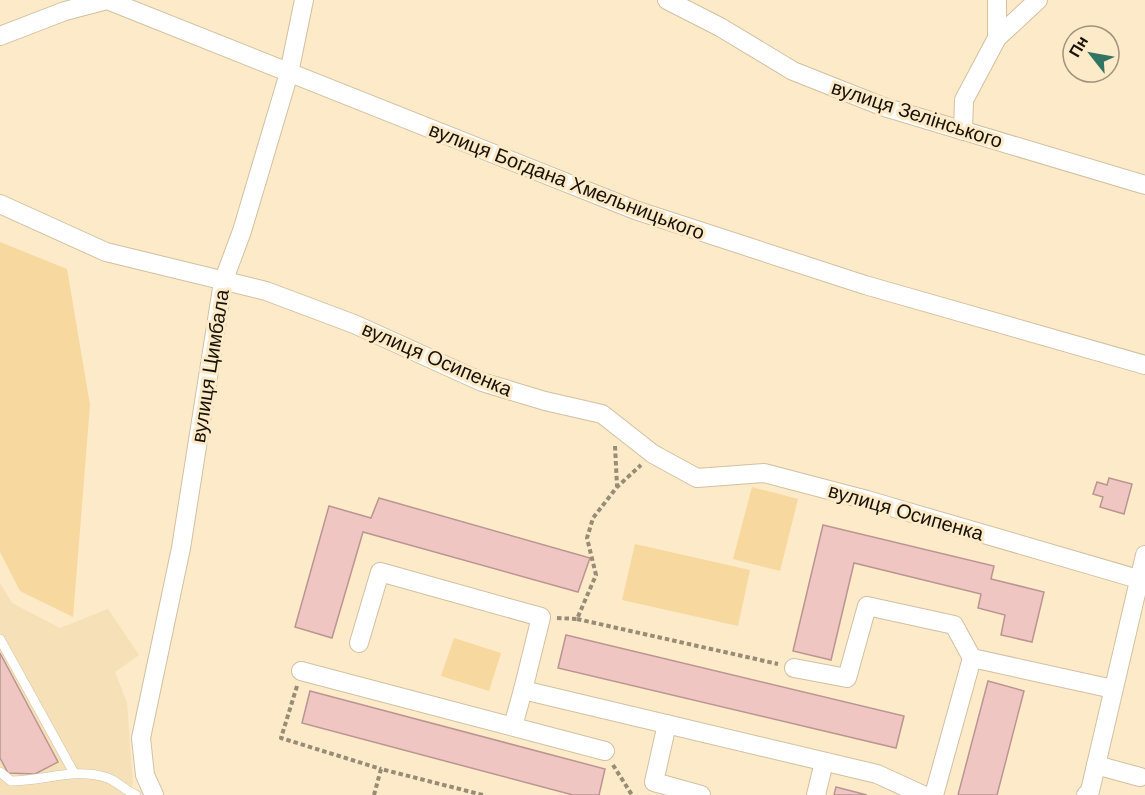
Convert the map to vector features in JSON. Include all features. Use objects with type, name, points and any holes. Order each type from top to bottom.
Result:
[{"type":"street","name":"вулиця Богдана Хмельницького","points":[[0,36],[65,11],[107,0],[635,210],[865,285],[1145,365]]},
{"type":"street","name":"вулиця Цимбала","points":[[154,795],[145,775],[141,738],[182,548],[223,282],[242,231],[288,73],[304,0]]},
{"type":"street","name":"вулиця Зелінського","points":[[667,0],[720,27],[793,71],[884,107],[1145,185]]},
{"type":"street","points":[[997,0],[997,38]]},
{"type":"street","points":[[963,131],[964,100],[997,38],[1038,0]]},
{"type":"street","name":"вулиця Осипенка","points":[[0,204],[106,252],[266,291],[343,320],[483,381],[545,401],[602,414],[653,454],[697,478],[764,472],[1142,581]]},
{"type":"street","points":[[1086,795],[1090,790],[1113,688],[1142,581],[1145,555]]},
{"type":"street","points":[[359,643],[380,572],[541,617],[513,726]]},
{"type":"street","points":[[794,668],[847,678],[867,606],[954,625],[972,658],[934,795]]},
{"type":"street","points":[[972,658],[1113,688]]},
{"type":"street","points":[[301,671],[605,751]]},
{"type":"street","points":[[523,690],[877,774],[887,787],[923,795]]},
{"type":"street","points":[[667,724],[654,782],[701,795]]},
{"type":"street","points":[[816,795],[824,762]]},
{"type":"street","points":[[1095,765],[1140,777]]},
{"type":"lane","points":[[0,639],[74,773]]},
{"type":"lane","points":[[0,772],[11,781],[51,778],[64,773],[111,779],[136,795]]},
{"type":"path","points":[[615,440],[617,487]]},
{"type":"path","points":[[577,619],[596,575],[587,538],[593,518],[617,487],[653,454]]},
{"type":"path","points":[[541,617],[577,619],[794,668]]},
{"type":"path","points":[[301,671],[281,738],[381,769],[483,795]]},
{"type":"path","points":[[605,751],[632,795]]},
{"type":"path","points":[[374,795],[381,769]]},
{"type":"shaded area","points":[[0,242],[67,269],[90,405],[73,617],[20,591],[0,552]]},
{"type":"shaded area","points":[[752,487],[798,499],[780,571],[733,559]]},
{"type":"shaded area","points":[[635,544],[750,570],[738,626],[622,600]]},
{"type":"shaded area","points":[[0,583],[12,603],[60,628],[108,609],[139,655],[115,672],[127,703],[133,784],[129,795],[0,795]]},
{"type":"shaded area","points":[[454,638],[501,653],[489,691],[441,676]]},
{"type":"building","points":[[1109,478],[1132,484],[1124,514],[1100,507],[1103,497],[1093,494],[1097,482],[1107,485]]},
{"type":"building","points":[[379,498],[590,558],[578,592],[363,532],[332,638],[295,627],[329,506],[371,518]]},
{"type":"building","points":[[823,525],[994,566],[991,579],[1044,592],[1032,642],[1001,635],[1005,615],[978,608],[981,594],[854,563],[831,660],[793,651]]},
{"type":"building","points":[[566,635],[904,716],[896,748],[558,668]]},
{"type":"building","points":[[0,653],[58,762],[35,774],[8,773],[0,758]]},
{"type":"building","points":[[988,681],[1024,691],[997,795],[958,795]]},
{"type":"building","points":[[310,691],[605,769],[599,795],[573,795],[302,723]]},
{"type":"building","points":[[836,787],[867,795],[834,795]]}]
